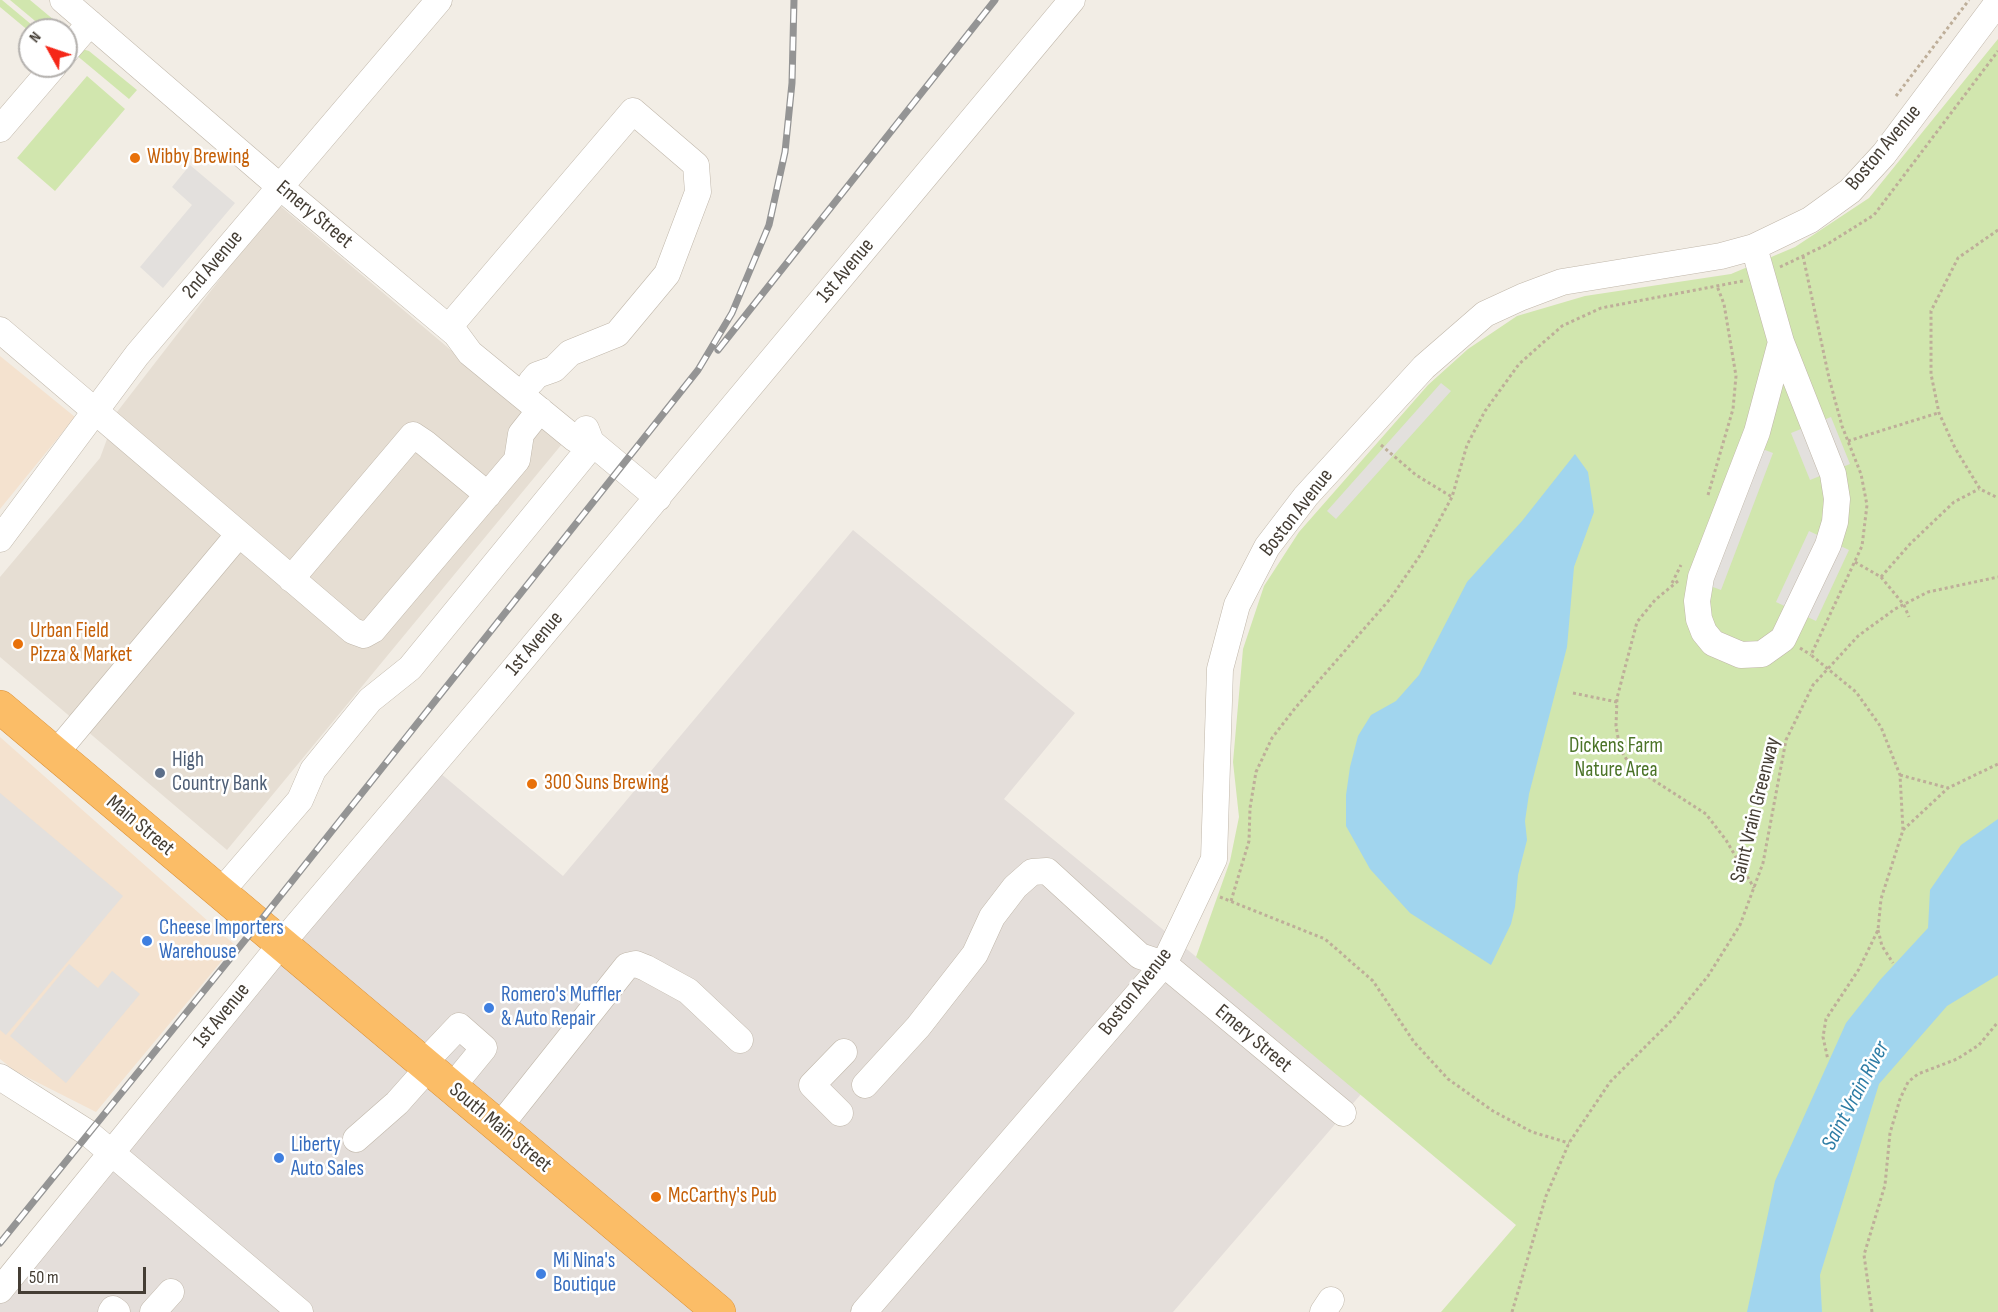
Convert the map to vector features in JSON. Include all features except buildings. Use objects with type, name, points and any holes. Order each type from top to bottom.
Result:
[{"type":"highway","name":"Main Street","points":[[0,707],[282,943]]},
{"type":"highway","name":"South Main Street","points":[[282,943],[713,1310]]},
{"type":"street","name":"Emery Street","points":[[63,0],[279,186],[453,331],[470,353],[575,439],[592,443]]},
{"type":"street","name":"2nd Avenue","points":[[3,529],[137,355],[439,0]]},
{"type":"street","name":"1st Avenue","points":[[0,1290],[282,943],[1072,0]]},
{"type":"street","name":"Boston Avenue","points":[[864,1312],[1164,964],[1201,891],[1214,859],[1221,669],[1236,605],[1267,547],[1306,496],[1451,341],[1485,315],[1522,297],[1562,282],[1721,256],[1754,247],[1810,220],[1851,191],[1884,154],[1998,2]]},
{"type":"street","points":[[78,37],[90,23]]},
{"type":"street","points":[[0,129],[44,78]]},
{"type":"street","points":[[453,331],[633,111],[696,165],[698,192],[667,274],[617,334],[570,353],[554,369],[537,375],[531,382]]},
{"type":"street","points":[[1754,247],[1781,342],[1833,474],[1837,500],[1835,522],[1828,545],[1783,639],[1762,654],[1741,656],[1713,643],[1699,619],[1693,567],[1763,411],[1781,342]]},
{"type":"street","points":[[0,330],[95,409],[125,439],[353,631],[364,635],[373,630],[518,460],[521,434],[540,410]]},
{"type":"street","name":"Emery Street","points":[[453,331],[481,342],[531,382],[585,427],[592,443],[657,498]]},
{"type":"street","points":[[1763,411],[1806,410]]},
{"type":"street","points":[[291,579],[412,435],[488,495]]},
{"type":"street","points":[[220,893],[300,800],[313,770],[370,700],[410,668],[592,443]]},
{"type":"street","points":[[55,754],[239,534]]},
{"type":"street","name":"Emery Street","points":[[865,1084],[940,1000],[975,954],[992,917],[1015,887],[1032,872],[1047,871],[1140,956],[1164,964],[1343,1113]]},
{"type":"street","points":[[499,1127],[627,966],[636,964],[646,968],[688,991],[740,1040]]},
{"type":"street","points":[[840,1113],[812,1085],[844,1052]]},
{"type":"street","points":[[356,1139],[435,1072]]},
{"type":"street","points":[[0,1077],[88,1133],[300,1312]]},
{"type":"street","points":[[153,1312],[171,1292]]},
{"type":"street","points":[[111,1312],[113,1309],[117,1312]]},
{"type":"path","points":[[1896,96],[1969,0]]},
{"type":"path","points":[[1231,901],[1249,841],[1250,808],[1256,772],[1272,738],[1390,599],[1421,554],[1452,497],[1467,445],[1485,411],[1519,364],[1562,326],[1601,308],[1737,283],[1826,245],[1874,215],[1998,51]]},
{"type":"path","points":[[1998,230],[1958,258],[1932,311],[1931,374],[1939,413],[1955,448],[1980,489],[1998,498]]},
{"type":"path","points":[[1705,503],[1720,461],[1733,409],[1736,376],[1724,304],[1717,286]]},
{"type":"path","points":[[1848,441],[1939,413]]},
{"type":"path","points":[[1366,432],[1416,475],[1452,497]]},
{"type":"path","points":[[1881,577],[1910,544],[1954,502],[1980,489]]},
{"type":"path","points":[[1855,562],[1881,577],[1904,605],[1909,617]]},
{"type":"path","points":[[1671,585],[1693,567]]},
{"type":"path","points":[[1693,567],[1655,600],[1637,622],[1617,702],[1616,726],[1620,749],[1627,760],[1644,774],[1706,814],[1726,840],[1754,888]]},
{"type":"path","name":"Saint Vrain Greenway","points":[[1512,1312],[1546,1196],[1569,1143],[1610,1082],[1674,1018],[1708,976],[1740,925],[1763,863],[1786,740],[1813,685],[1827,667],[1858,636],[1904,605],[1928,592],[1998,577]]},
{"type":"path","points":[[1827,667],[1857,692],[1881,727],[1900,775],[1903,830],[1881,899],[1878,930],[1859,969],[1826,1019],[1823,1037],[1828,1060]]},
{"type":"path","points":[[1573,693],[1617,702]]},
{"type":"path","points":[[1903,830],[1948,788],[1998,764]]},
{"type":"path","points":[[1900,775],[1948,788]]},
{"type":"path","points":[[1201,891],[1325,939],[1373,981],[1414,1042],[1448,1079],[1513,1122],[1532,1132],[1569,1143]]},
{"type":"path","points":[[1878,930],[1882,945],[1893,963]]},
{"type":"path","points":[[1872,1312],[1864,1255],[1884,1185],[1890,1133],[1900,1099],[1908,1082],[1918,1074],[1957,1059],[1979,1045],[1998,1022]]},
{"type":"shaded area","points":[[190,165],[235,203],[163,288],[140,267],[192,205],[172,187]]},
{"type":"shaded area","points":[[278,204],[562,444],[227,850],[0,657],[0,577],[100,458],[117,412]]},
{"type":"shaded area","points":[[0,356],[75,417],[0,509]]},
{"type":"shaded area","points":[[1441,383],[1451,391],[1336,519],[1327,511]]},
{"type":"shaded area","points":[[1831,417],[1850,464],[1810,480],[1791,433]]},
{"type":"shaded area","points":[[1757,447],[1773,453],[1721,590],[1705,584]]},
{"type":"shaded area","points":[[853,530],[1075,713],[1004,799],[1362,1093],[1173,1312],[0,1312],[0,1269],[421,757],[563,876]]},
{"type":"shaded area","points":[[1809,531],[1849,550],[1816,621],[1776,602]]},
{"type":"shaded area","points":[[0,737],[235,945],[96,1112],[15,1071],[0,1059]]},
{"type":"shaded area","points":[[0,793],[123,896],[6,1035],[0,1030]]},
{"type":"shaded area","points":[[69,964],[98,988],[112,971],[140,994],[66,1083],[10,1036]]},
{"type":"green space","points":[[0,0],[2,0],[24,18],[18,18],[18,22],[0,7]]},
{"type":"green space","points":[[10,0],[30,0],[52,18],[32,18]]},
{"type":"green space","name":"Dickens Farm Nature Area","points":[[1998,39],[1998,1312],[1441,1312],[1516,1225],[1196,957],[1230,861],[1239,817],[1233,762],[1243,649],[1264,586],[1299,532],[1428,385],[1468,349],[1517,316],[1585,296],[1731,274],[1795,247],[1869,198]]},
{"type":"green space","points":[[82,49],[89,51],[137,90],[129,99],[78,56],[78,52]]},
{"type":"green space","points":[[87,76],[125,109],[55,191],[17,158]]},
{"type":"water","points":[[1575,454],[1588,472],[1594,512],[1574,567],[1567,647],[1529,794],[1525,821],[1527,840],[1518,875],[1515,907],[1511,924],[1491,965],[1410,913],[1370,869],[1346,826],[1346,795],[1350,767],[1358,736],[1371,715],[1396,701],[1419,675],[1467,582],[1522,521]]},
{"type":"water","name":"Saint Vrain River","points":[[1998,819],[1998,975],[1947,1006],[1879,1084],[1820,1275],[1822,1312],[1747,1312],[1775,1181],[1846,1023],[1880,980],[1928,928],[1930,890],[1961,845]]},
{"type":"railway","points":[[0,1243],[258,924],[698,370],[732,313],[769,225],[785,152],[792,83],[794,0]]},
{"type":"railway","points":[[718,350],[995,0]]},
{"type":"place","name":"Wibby Brewing","points":[[135,158]]},
{"type":"place","name":"Urban Field Pizza & Market","points":[[18,644]]},
{"type":"place","name":"High Country Bank","points":[[160,773]]},
{"type":"place","name":"300 Suns Brewing","points":[[532,784]]},
{"type":"place","name":"Cheese Importers Warehouse","points":[[147,941]]},
{"type":"place","name":"Romero's Muffler & Auto Repair","points":[[489,1008]]},
{"type":"place","name":"Liberty Auto Sales","points":[[279,1158]]},
{"type":"place","name":"McCarthy's Pub","points":[[656,1197]]},
{"type":"place","name":"Mi Nina's Boutique","points":[[541,1274]]}]
